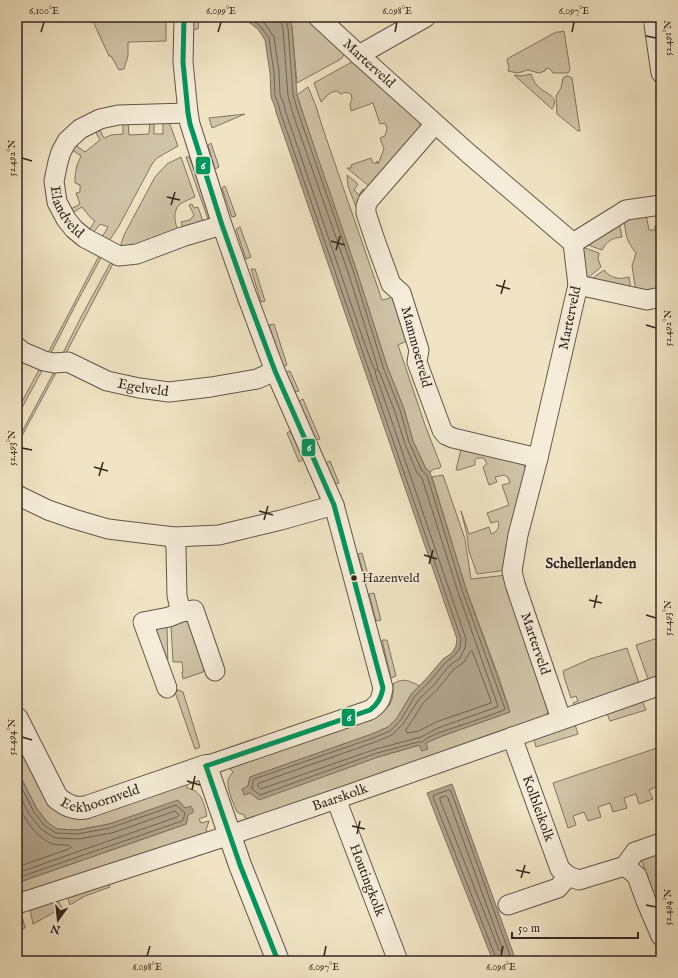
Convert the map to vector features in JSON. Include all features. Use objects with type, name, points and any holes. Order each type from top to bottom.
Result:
[{"type":"street","points":[[184,17],[183,62],[188,113],[192,130],[222,225],[275,371],[334,505],[383,688],[380,702],[370,710],[206,766],[240,865],[278,961]]},
{"type":"street","name":"Marterveld","points":[[318,17],[435,124],[573,244],[578,285],[538,458],[518,535],[512,571],[561,719]]},
{"type":"street","points":[[359,55],[426,17]]},
{"type":"street","points":[[660,17],[654,25],[661,73]]},
{"type":"street","name":"Elandveld","points":[[188,113],[118,115],[100,119],[80,129],[67,141],[61,152],[54,181],[57,202],[66,219],[74,229],[85,238],[119,256],[137,254],[182,237],[222,225]]},
{"type":"street","name":"Mammoetveld","points":[[435,124],[368,201],[366,212],[392,284],[401,293],[419,350],[417,362],[442,430],[446,435],[453,438],[538,458]]},
{"type":"street","points":[[573,244],[626,210],[661,205]]},
{"type":"street","points":[[578,285],[647,300],[661,297]]},
{"type":"street","name":"Egelveld","points":[[17,347],[23,352],[44,362],[68,362],[107,381],[139,388],[169,392],[257,379],[275,371]]},
{"type":"street","points":[[17,495],[48,510],[108,529],[174,537],[219,535],[334,505]]},
{"type":"street","points":[[174,537],[176,548],[177,596],[181,612]]},
{"type":"street","points":[[167,688],[143,622],[194,610],[215,671]]},
{"type":"street","name":"Baarskolk","points":[[17,904],[336,799],[661,685]]},
{"type":"street","name":"Eekhoornveld","points":[[17,719],[57,798],[69,806],[76,808],[87,807],[206,766]]},
{"type":"street","name":"Kolbleikolk","points":[[512,737],[560,869],[568,876]]},
{"type":"street","name":"Houtingkolk","points":[[336,799],[398,961]]},
{"type":"street","points":[[508,905],[558,888],[568,876],[579,880],[625,866],[635,852],[661,843]]},
{"type":"street","points":[[625,866],[637,876],[661,936]]},
{"type":"shaded area","points":[[91,17],[166,17],[166,41],[128,42],[128,56],[124,69],[119,70],[111,56],[109,56]]},
{"type":"shaded area","points":[[193,17],[199,17],[198,29],[193,30]]},
{"type":"shaded area","points":[[289,17],[309,17],[344,52],[341,59],[297,83],[292,27]]},
{"type":"shaded area","points":[[564,31],[570,69],[568,73],[553,73],[550,69],[546,68],[545,71],[539,73],[528,70],[518,73],[508,71],[509,68],[507,59],[556,32]]},
{"type":"shaded area","points":[[355,62],[420,122],[420,127],[369,186],[347,168],[351,168],[351,165],[371,158],[373,163],[376,163],[377,161],[378,164],[384,149],[380,138],[385,136],[387,128],[385,123],[380,124],[373,103],[351,111],[350,104],[352,99],[351,94],[348,93],[341,94],[336,91],[330,93],[321,102],[314,83],[350,63]]},
{"type":"shaded area","points":[[531,74],[537,85],[553,98],[554,105],[552,109],[514,75],[521,76]]},
{"type":"shaded area","points":[[566,76],[572,78],[580,131],[557,114],[556,96],[561,88],[563,78]]},
{"type":"shaded area","points":[[308,87],[316,106],[382,300],[394,297],[409,340],[398,345],[425,425],[441,466],[440,468],[434,469],[430,472],[426,469],[413,441],[404,409],[387,366],[297,95]]},
{"type":"shaded area","points":[[245,114],[212,128],[209,118]]},
{"type":"shaded area","points":[[150,121],[154,122],[154,134],[163,134],[163,122],[169,122],[178,146],[157,158],[152,164],[119,226],[109,241],[102,237],[108,227],[100,224],[94,232],[89,230],[95,221],[82,207],[72,213],[69,210],[80,204],[76,193],[80,192],[80,185],[75,183],[75,179],[77,166],[81,156],[71,149],[74,144],[85,152],[100,140],[94,129],[98,126],[104,138],[111,135],[123,134],[123,122],[128,122],[129,135],[149,134]]},
{"type":"shaded area","points":[[211,143],[219,167],[215,169],[208,145]]},
{"type":"shaded area","points":[[181,157],[195,197],[177,207],[175,221],[178,231],[146,244],[120,247],[124,235],[155,177],[167,164]]},
{"type":"shaded area","points":[[186,157],[189,157],[196,173],[212,218],[208,219]]},
{"type":"shaded area","points":[[347,175],[358,184],[354,190],[359,195],[363,189],[368,193],[359,209],[356,207],[348,186]]},
{"type":"shaded area","points":[[225,186],[236,216],[232,217],[222,188]]},
{"type":"shaded area","points":[[192,204],[194,208],[198,207],[204,224],[184,231],[181,222],[190,220],[194,215],[189,205]]},
{"type":"shaded area","points":[[646,214],[649,230],[655,230],[655,226],[661,225],[661,289],[636,292],[632,266],[636,253],[627,238],[624,219]]},
{"type":"shaded area","points":[[619,222],[622,237],[610,240],[602,250],[583,243]]},
{"type":"shaded area","points":[[240,227],[251,257],[246,259],[236,229]]},
{"type":"shaded area","points":[[582,247],[599,253],[598,259],[601,267],[588,278],[586,275]]},
{"type":"shaded area","points":[[100,254],[102,256],[50,355],[48,353]]},
{"type":"shaded area","points":[[112,260],[114,262],[66,353],[63,353],[81,317]]},
{"type":"shaded area","points":[[251,269],[255,269],[265,301],[261,302]]},
{"type":"shaded area","points":[[604,270],[615,278],[629,277],[631,290],[590,280]]},
{"type":"shaded area","points":[[274,324],[287,365],[283,367],[269,325]]},
{"type":"shaded area","points":[[41,366],[44,367],[17,417],[17,411]]},
{"type":"shaded area","points":[[56,368],[58,369],[17,445],[17,441]]},
{"type":"shaded area","points":[[290,371],[299,391],[295,392],[286,372]]},
{"type":"shaded area","points":[[303,399],[320,439],[316,440],[299,401]]},
{"type":"shaded area","points":[[290,431],[304,459],[299,462],[287,433]]},
{"type":"shaded area","points":[[461,449],[522,464],[526,468],[507,570],[477,574],[469,551],[461,511],[469,534],[489,527],[491,534],[495,532],[498,529],[499,523],[498,521],[491,523],[487,513],[509,505],[502,485],[510,483],[508,477],[504,475],[495,477],[497,482],[489,485],[483,467],[487,464],[484,458],[477,458],[475,460],[475,465],[456,470]]},
{"type":"shaded area","points":[[330,461],[339,483],[335,484],[326,463]]},
{"type":"shaded area","points":[[443,475],[465,539],[471,579],[507,575],[550,708],[548,713],[542,719],[249,819],[245,818],[244,815],[237,812],[230,794],[228,781],[233,772],[230,769],[374,718],[384,711],[390,704],[393,696],[393,684],[397,682],[406,680],[420,686],[412,693],[397,718],[388,727],[250,777],[244,795],[250,793],[259,799],[378,757],[420,745],[422,751],[426,743],[510,712],[466,589],[432,477]]},
{"type":"shaded area","points":[[362,553],[370,582],[366,583],[358,554]]},
{"type":"shaded area","points":[[374,593],[381,620],[376,621],[369,594]]},
{"type":"shaded area","points":[[189,618],[207,664],[203,672],[183,679],[182,662],[173,662],[171,625]]},
{"type":"shaded area","points":[[167,626],[168,668],[155,633],[157,629]]},
{"type":"shaded area","points":[[661,637],[661,678],[649,682],[636,645]]},
{"type":"shaded area","points":[[382,640],[387,640],[396,676],[391,678]]},
{"type":"shaded area","points":[[627,648],[640,686],[575,707],[573,703],[578,701],[576,696],[571,698],[563,671],[590,659]]},
{"type":"shaded area","points":[[179,690],[183,692],[200,747],[195,749],[175,692]]},
{"type":"shaded area","points":[[641,698],[646,710],[610,721],[606,711]]},
{"type":"shaded area","points":[[574,721],[578,734],[536,747],[533,736]]},
{"type":"shaded area","points":[[17,739],[51,806],[61,814],[71,818],[81,818],[187,783],[187,788],[192,789],[202,798],[207,816],[199,819],[201,823],[209,821],[206,830],[208,834],[17,900],[17,883],[186,824],[187,813],[185,808],[178,801],[109,824],[77,830],[57,829],[48,823],[37,809],[17,770]]},
{"type":"shaded area","points":[[657,748],[661,752],[661,785],[649,790],[653,799],[639,804],[636,794],[624,798],[627,808],[613,812],[610,803],[598,807],[601,817],[588,821],[584,812],[573,816],[576,825],[568,828],[553,783]]},
{"type":"shaded area","points":[[661,849],[661,888],[653,892],[640,856]]},
{"type":"shaded area","points":[[109,882],[110,887],[85,896],[70,905],[67,896]]},
{"type":"shaded area","points":[[57,899],[62,908],[33,924],[30,909]]},
{"type":"shaded area","points":[[21,912],[25,928],[17,932],[17,913]]},
{"type":"water","points":[[234,17],[289,17],[292,27],[297,95],[302,111],[356,269],[387,366],[404,409],[413,441],[426,469],[430,472],[466,589],[510,712],[426,743],[428,749],[422,751],[419,745],[378,757],[259,800],[250,793],[244,795],[242,789],[248,786],[250,777],[388,727],[397,718],[412,693],[443,659],[452,653],[456,646],[457,639],[271,97],[270,73],[265,40],[258,29],[250,23]]},
{"type":"water","points":[[17,770],[37,809],[48,823],[57,829],[77,830],[109,824],[178,800],[185,808],[191,806],[194,812],[188,815],[186,824],[17,883]]},
{"type":"water","points":[[452,784],[516,961],[493,961],[427,793]]},
{"type":"transit line","name":"6","points":[[184,17],[183,62],[190,124],[222,225],[275,371],[334,505],[383,688],[379,700],[370,710],[206,766]]},
{"type":"transit line","name":"6","points":[[206,766],[240,865],[278,961]]},
{"type":"place","name":"Hazenveld","points":[[354,578]]},
{"type":"district","name":"Schellerlanden","points":[[591,563]]}]
